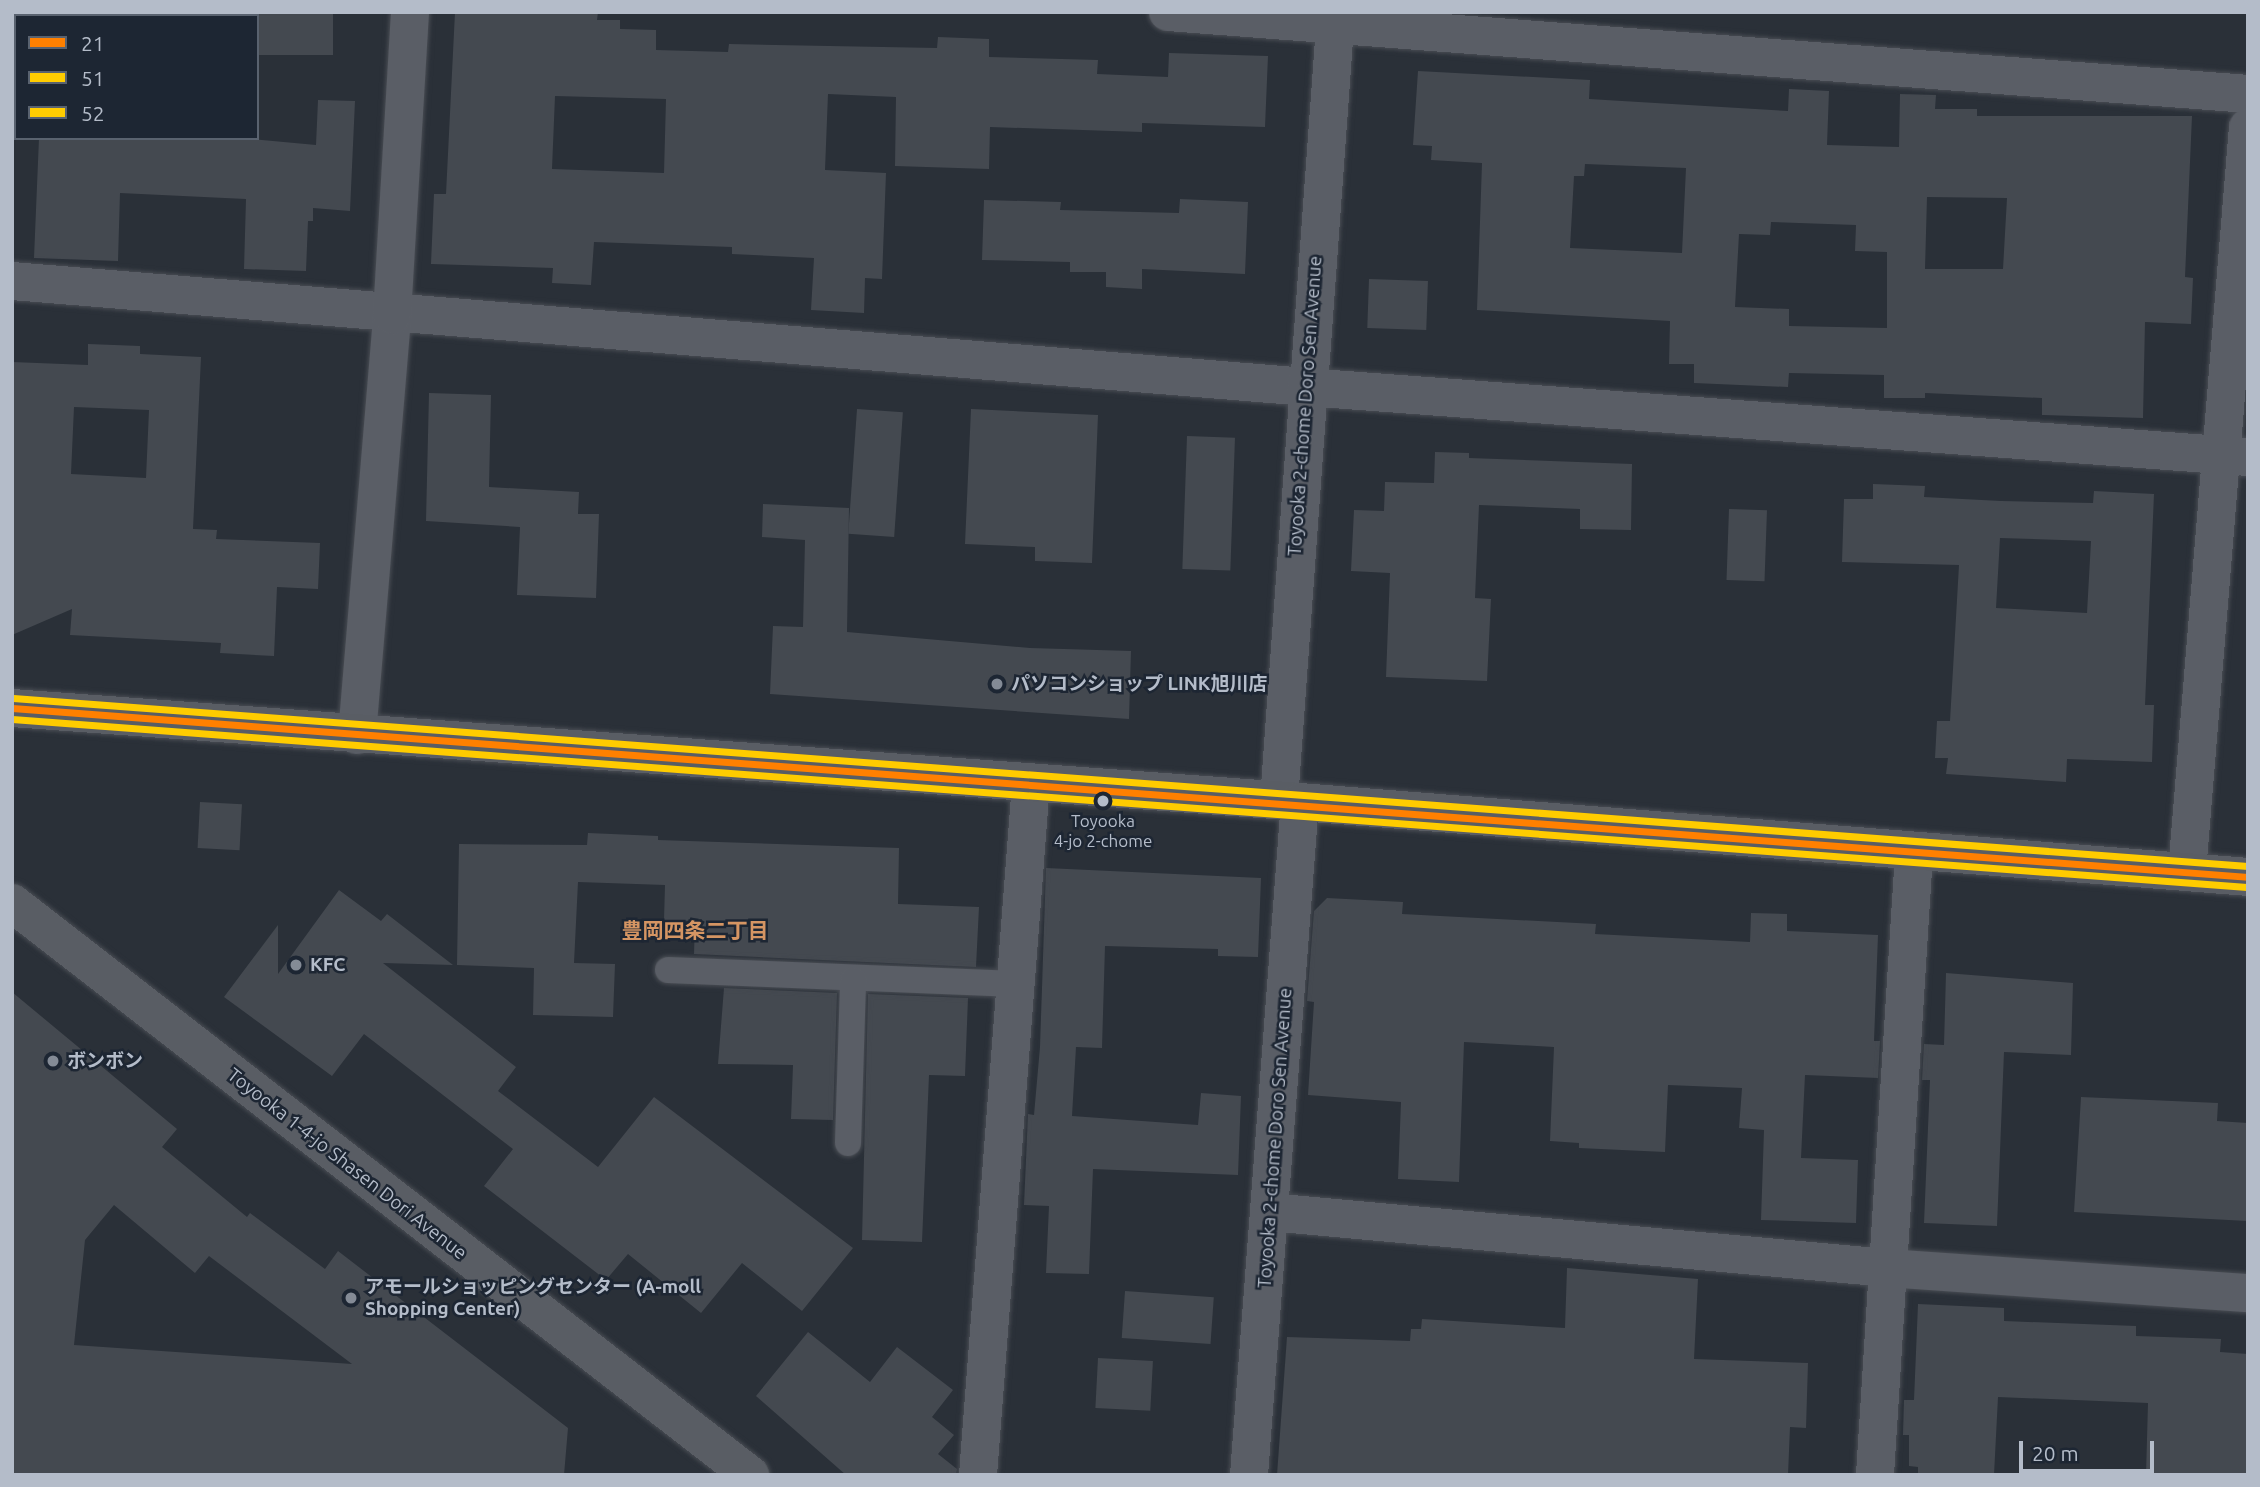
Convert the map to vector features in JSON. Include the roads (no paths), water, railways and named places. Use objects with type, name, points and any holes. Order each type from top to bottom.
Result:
[{"type":"street","points":[[357,735],[392,315],[410,12]]},
{"type":"street","points":[[1168,12],[1336,19],[2248,94]]},
{"type":"street","name":"Toyooka 2-chome Doro Sen Avenue","points":[[1249,1475],[1269,1212],[1306,387],[1336,19]]},
{"type":"street","points":[[2187,872],[2235,456],[2248,127]]},
{"type":"street","points":[[12,281],[392,315],[1306,387],[2235,456]]},
{"type":"street","points":[[12,708],[1289,801],[1913,853],[2248,877]]},
{"type":"street","points":[[978,1475],[1031,783]]},
{"type":"street","points":[[1875,1475],[1913,853]]},
{"type":"street","name":"Toyooka 1-4-jo Shasen Dori Avenue","points":[[12,904],[750,1475]]},
{"type":"street","points":[[1269,1212],[1888,1268],[2248,1293]]},
{"type":"lane","points":[[668,970],[853,980],[1016,984]]},
{"type":"lane","points":[[848,1143],[853,980]]},
{"type":"place","name":"パソコンショップ LINK旭川店","points":[[997,684]]},
{"type":"place","name":"Toyooka 4-jo 2-chome","points":[[1103,801]]},
{"type":"place","name":"KFC","points":[[296,965]]},
{"type":"place","name":"ボンボン","points":[[53,1061]]},
{"type":"place","name":"アモールショッピングセンター (A-moll Shopping Center)","points":[[351,1298]]},
{"type":"district","name":"豊岡四条二丁目","points":[[695,930]]}]
